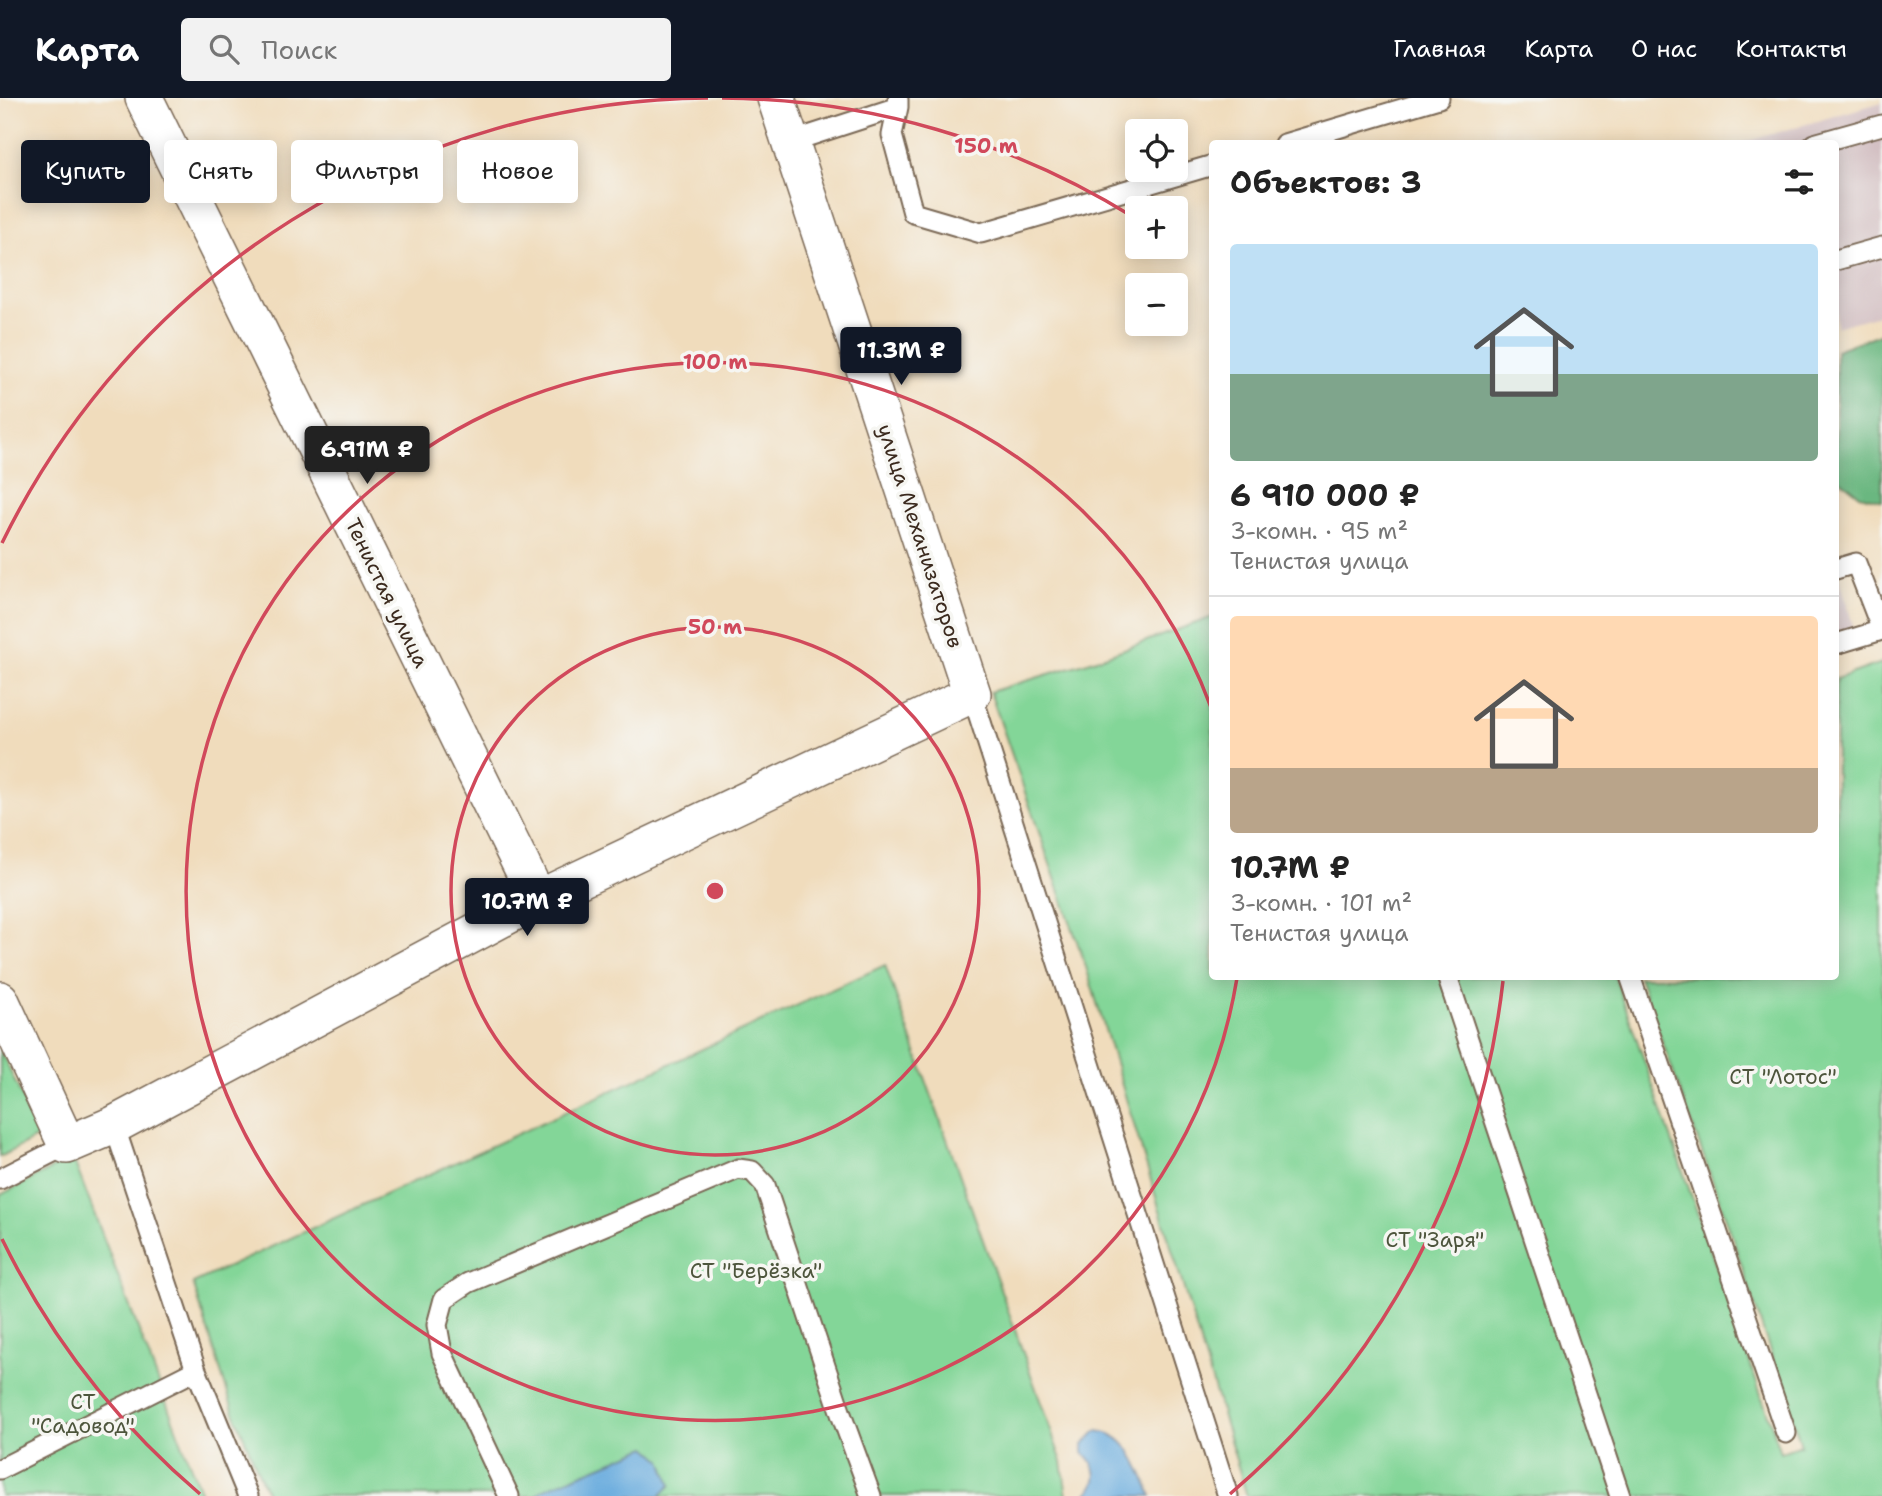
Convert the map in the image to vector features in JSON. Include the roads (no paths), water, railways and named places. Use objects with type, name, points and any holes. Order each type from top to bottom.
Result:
[{"type":"street","name":"Тенистая улица","points":[[144,98],[538,899]]},
{"type":"street","name":"улица Механизаторов","points":[[776,98],[972,694]]},
{"type":"street","points":[[0,1000],[67,1145],[114,1125],[538,899],[972,694]]},
{"type":"lane","points":[[1297,140],[1438,98]]},
{"type":"lane","points":[[790,142],[898,102]]},
{"type":"lane","points":[[898,102],[892,135],[913,213],[981,233],[1209,166]]},
{"type":"lane","points":[[1828,140],[1882,125]]},
{"type":"lane","points":[[1839,259],[1882,247]]},
{"type":"lane","points":[[1839,568],[1856,563],[1882,630],[1839,643]]},
{"type":"lane","points":[[972,694],[1228,1496]]},
{"type":"lane","points":[[1448,980],[1620,1496]]},
{"type":"lane","points":[[1631,980],[1786,1433]]},
{"type":"lane","points":[[114,1125],[197,1370],[248,1496]]},
{"type":"lane","points":[[0,1179],[67,1145]]},
{"type":"lane","points":[[509,1496],[442,1353],[437,1325],[444,1299],[467,1283],[738,1169],[752,1171],[765,1185],[871,1496]]},
{"type":"lane","points":[[0,1469],[197,1370]]},
{"type":"water","points":[[1096,1431],[1118,1438],[1126,1446],[1152,1496],[1085,1496],[1093,1485],[1096,1474],[1083,1453],[1083,1445]]},
{"type":"water","points":[[647,1447],[662,1460],[671,1485],[660,1496],[535,1496],[544,1489]]},
{"type":"park label","name":"СТ \"Лотос\"","points":[[1783,1077]]},
{"type":"park label","name":"СТ \"Заря\"","points":[[1435,1240]]},
{"type":"park label","name":"СТ \"Берёзка\"","points":[[756,1271]]},
{"type":"park label","name":"СТ \"Садовод\"","points":[[83,1414]]}]
